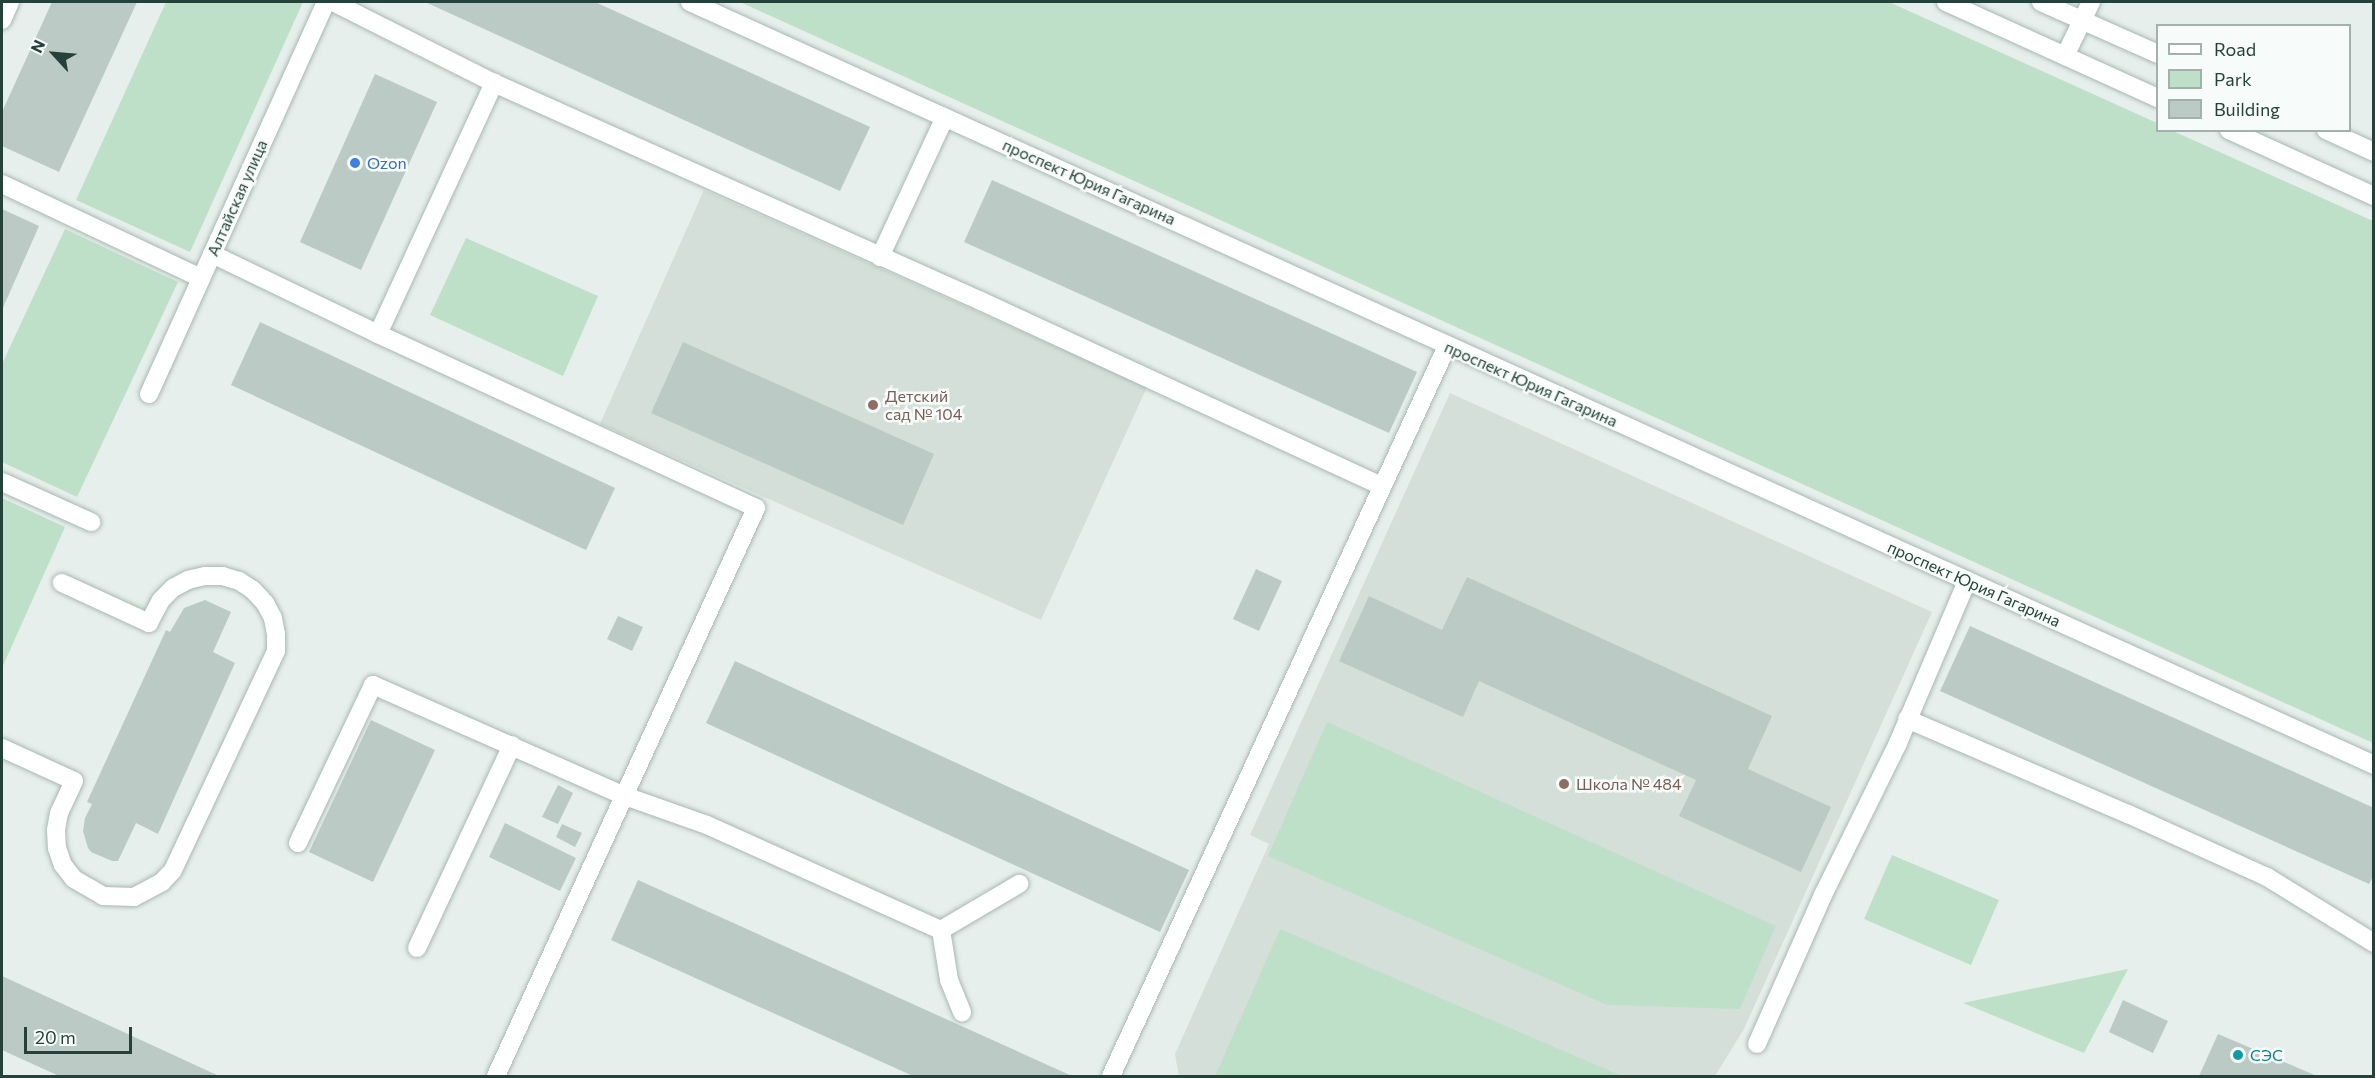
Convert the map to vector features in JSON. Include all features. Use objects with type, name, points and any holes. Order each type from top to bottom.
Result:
[{"type":"street","points":[[2,20],[10,2]]},
{"type":"street","name":"Алтайская улица","points":[[149,394],[326,2]]},
{"type":"street","points":[[333,2],[494,83],[1382,486]]},
{"type":"street","name":"проспект Юрия Гагарина","points":[[690,2],[2373,765]]},
{"type":"street","points":[[1946,2],[2156,98]]},
{"type":"street","points":[[2041,2],[2156,54]]},
{"type":"street","points":[[2065,56],[2091,2]]},
{"type":"street","points":[[378,334],[494,83]]},
{"type":"street","points":[[880,257],[945,117]]},
{"type":"street","points":[[2233,132],[2373,196]]},
{"type":"street","points":[[2330,132],[2373,152]]},
{"type":"street","points":[[2,184],[201,278]]},
{"type":"street","points":[[212,255],[756,508],[496,1077]]},
{"type":"street","points":[[1111,1077],[1447,346]]},
{"type":"street","points":[[2,482],[90,522]]},
{"type":"street","points":[[2,748],[74,781],[59,813],[56,830],[60,856],[74,879],[103,896],[134,897],[162,882],[173,870],[276,651],[273,618],[264,603],[253,590],[231,579],[205,576],[188,580],[173,588],[161,600],[148,623],[62,583]]},
{"type":"street","points":[[1756,1044],[1823,895],[1907,719],[1967,581]]},
{"type":"street","points":[[298,843],[373,685],[625,796],[707,825],[940,930]]},
{"type":"street","points":[[1907,719],[2128,814],[2267,877],[2373,943]]},
{"type":"street","points":[[417,948],[512,745]]},
{"type":"street","points":[[940,930],[1019,884]]},
{"type":"street","points":[[940,930],[949,980],[962,1012]]},
{"type":"shaded area","name":"Детский сад № 104","points":[[704,190],[1147,387],[1041,620],[600,424]]},
{"type":"shaded area","name":"Школа № 484","points":[[1450,393],[1932,612],[1744,1029],[1715,1076],[1179,1076],[1175,1054],[1269,844],[1250,835]]},
{"type":"green space","points":[[166,2],[303,2],[190,252],[76,200]]},
{"type":"green space","points":[[740,2],[1889,2],[2156,123],[2156,132],[2175,132],[2373,221],[2373,743]]},
{"type":"green space","points":[[65,229],[178,282],[77,497],[2,462],[2,364]]},
{"type":"green space","points":[[466,238],[598,296],[563,376],[430,315]]},
{"type":"green space","points":[[2,498],[65,527],[2,668]]},
{"type":"green space","points":[[1327,722],[1776,926],[1740,1009],[1607,1005],[1268,856]]},
{"type":"green space","points":[[1892,855],[1999,900],[1971,965],[1864,919]]},
{"type":"green space","points":[[1280,929],[1622,1076],[1215,1076]]},
{"type":"green space","points":[[2128,969],[2084,1053],[1963,1003]]},
{"type":"building","points":[[52,2],[137,2],[59,172],[2,146],[2,112]]},
{"type":"building","points":[[425,2],[595,2],[870,127],[840,191]]},
{"type":"building","points":[[375,74],[437,102],[361,270],[300,242]]},
{"type":"building","points":[[992,180],[1417,372],[1389,433],[964,242]]},
{"type":"building","points":[[2,209],[39,226],[2,310]]},
{"type":"building","points":[[260,322],[615,488],[586,550],[231,385]]},
{"type":"building","points":[[683,342],[934,454],[903,525],[651,413]]},
{"type":"building","points":[[1256,569],[1282,581],[1259,631],[1233,619]]},
{"type":"building","points":[[1467,577],[1772,716],[1748,769],[1831,807],[1801,872],[1679,816],[1696,780],[1479,681],[1463,717],[1339,661],[1369,596],[1442,630]]},
{"type":"building","points":[[205,600],[231,612],[213,652],[235,663],[158,834],[136,823],[118,861],[112,861],[91,852],[88,848],[83,831],[85,818],[92,804],[87,802],[166,630],[170,632],[184,608]]},
{"type":"building","points":[[618,616],[643,627],[632,651],[607,639]]},
{"type":"building","points":[[1970,626],[2374,808],[2374,875],[2369,884],[1940,691]]},
{"type":"building","points":[[735,661],[1189,870],[1160,932],[706,723]]},
{"type":"building","points":[[371,720],[435,750],[373,882],[309,852]]},
{"type":"building","points":[[558,785],[573,793],[558,824],[542,817]]},
{"type":"building","points":[[505,823],[576,858],[560,891],[489,857]]},
{"type":"building","points":[[562,824],[582,833],[575,847],[556,837]]},
{"type":"building","points":[[638,880],[1072,1076],[913,1076],[611,940]]},
{"type":"building","points":[[2,976],[219,1076],[59,1076],[2,1050]]},
{"type":"building","points":[[2123,1000],[2168,1021],[2153,1053],[2109,1032]]},
{"type":"building","name":"СЭС","points":[[2218,1034],[2317,1076],[2199,1076]]},
{"type":"place","name":"Ozon","points":[[355,163]]},
{"type":"place","name":"Детский сад № 104","points":[[873,405]]},
{"type":"place","name":"Школа № 484","points":[[1564,784]]},
{"type":"place","name":"СЭС","points":[[2238,1055]]}]
